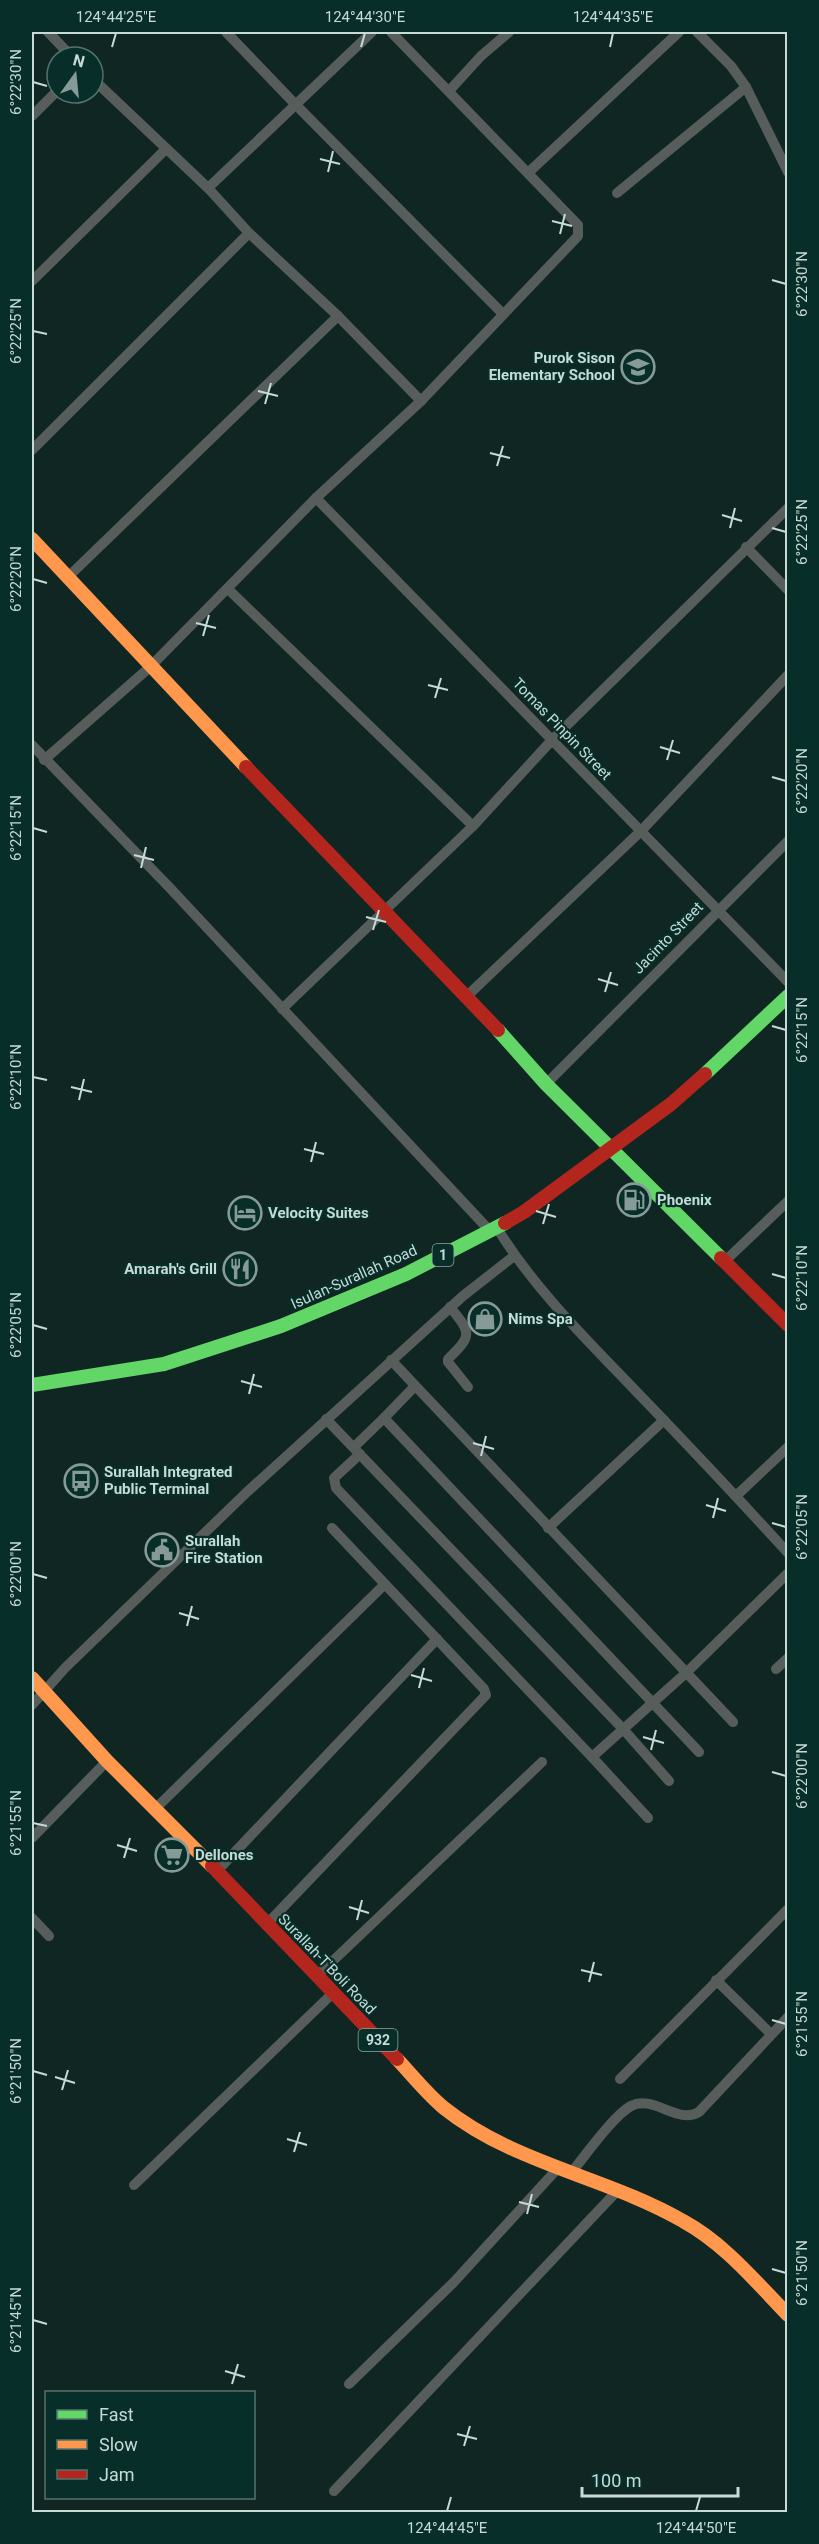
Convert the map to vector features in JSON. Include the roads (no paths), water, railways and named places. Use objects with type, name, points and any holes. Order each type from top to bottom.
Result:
[{"type":"main road","points":[[32,539],[150,667],[387,911],[546,1083],[788,1325]]},
{"type":"main road","name":"Isulan-Surallah Road","points":[[32,1385],[164,1364],[281,1326],[406,1274],[494,1230],[524,1212],[671,1104],[716,1065],[788,996]]},
{"type":"main road","name":"Surallah-T'Boli Road","points":[[32,1678],[107,1761],[218,1871],[266,1925],[444,2108],[488,2135],[672,2214],[707,2236],[737,2262],[788,2315]]},
{"type":"street","points":[[48,32],[60,45]]},
{"type":"street","points":[[226,32],[503,314]]},
{"type":"street","points":[[208,188],[372,32]]},
{"type":"street","points":[[44,760],[150,667],[316,498],[421,401],[569,247],[580,232],[578,225],[530,172],[391,32]]},
{"type":"street","points":[[449,91],[481,56],[509,32]]},
{"type":"street","points":[[530,172],[679,32]]},
{"type":"street","points":[[697,32],[731,66],[746,87],[788,172]]},
{"type":"street","points":[[617,193],[746,87]]},
{"type":"street","points":[[105,91],[208,188],[249,233],[338,316],[421,401]]},
{"type":"street","points":[[32,116],[45,103]]},
{"type":"street","points":[[32,281],[166,149]]},
{"type":"street","points":[[32,450],[249,233]]},
{"type":"street","points":[[68,577],[338,316]]},
{"type":"street","name":"Tomas Pinpin Street","points":[[316,498],[788,982]]},
{"type":"street","points":[[282,1010],[473,826],[552,740],[788,508]]},
{"type":"street","points":[[746,548],[788,590]]},
{"type":"street","points":[[228,589],[473,826]]},
{"type":"street","points":[[467,996],[641,831],[788,675]]},
{"type":"street","points":[[32,745],[494,1230],[556,1308],[788,1553]]},
{"type":"street","name":"Jacinto Street","points":[[546,1083],[717,910],[788,842]]},
{"type":"street","points":[[725,1261],[788,1201]]},
{"type":"street","points":[[32,1705],[65,1668],[230,1508],[450,1307],[514,1256]]},
{"type":"street","points":[[450,1307],[468,1334],[466,1342],[448,1359],[448,1362],[468,1387]]},
{"type":"street","points":[[391,1360],[733,1722]]},
{"type":"street","points":[[415,1386],[384,1418],[334,1478],[336,1488],[592,1756],[648,1818]]},
{"type":"street","points":[[384,1418],[699,1752]]},
{"type":"street","points":[[326,1419],[624,1730],[669,1781]]},
{"type":"street","points":[[548,1528],[664,1420]]},
{"type":"street","points":[[736,1496],[788,1447]]},
{"type":"street","points":[[266,1925],[486,1697],[484,1689],[332,1528]]},
{"type":"street","points":[[592,1756],[654,1703],[788,1573]]},
{"type":"street","points":[[155,1809],[384,1585]]},
{"type":"street","points":[[218,1871],[437,1639]]},
{"type":"street","points":[[776,1669],[788,1658]]},
{"type":"street","points":[[32,1838],[107,1761]]},
{"type":"street","points":[[316,1976],[542,1762]]},
{"type":"street","points":[[620,2079],[788,1909]]},
{"type":"street","points":[[32,1918],[49,1936]]},
{"type":"street","points":[[716,1980],[771,2034]]},
{"type":"street","points":[[134,2185],[333,1994]]},
{"type":"street","points":[[350,2384],[631,2106],[642,2103],[650,2104],[687,2116],[699,2112],[788,2017]]},
{"type":"street","points":[[334,2491],[618,2190]]},
{"type":"place","name":"Purok Sison Elementary School","points":[[638,367]]},
{"type":"place","name":"Phoenix","points":[[634,1200]]},
{"type":"place","name":"Velocity Suites","points":[[245,1213]]},
{"type":"place","name":"Amarah's Grill","points":[[240,1269]]},
{"type":"place","name":"Nims Spa","points":[[485,1319]]},
{"type":"place","name":"Surallah Integrated Public Terminal","points":[[81,1481]]},
{"type":"place","name":"Surallah Fire Station","points":[[162,1550]]},
{"type":"place","name":"Dellones","points":[[172,1855]]}]
